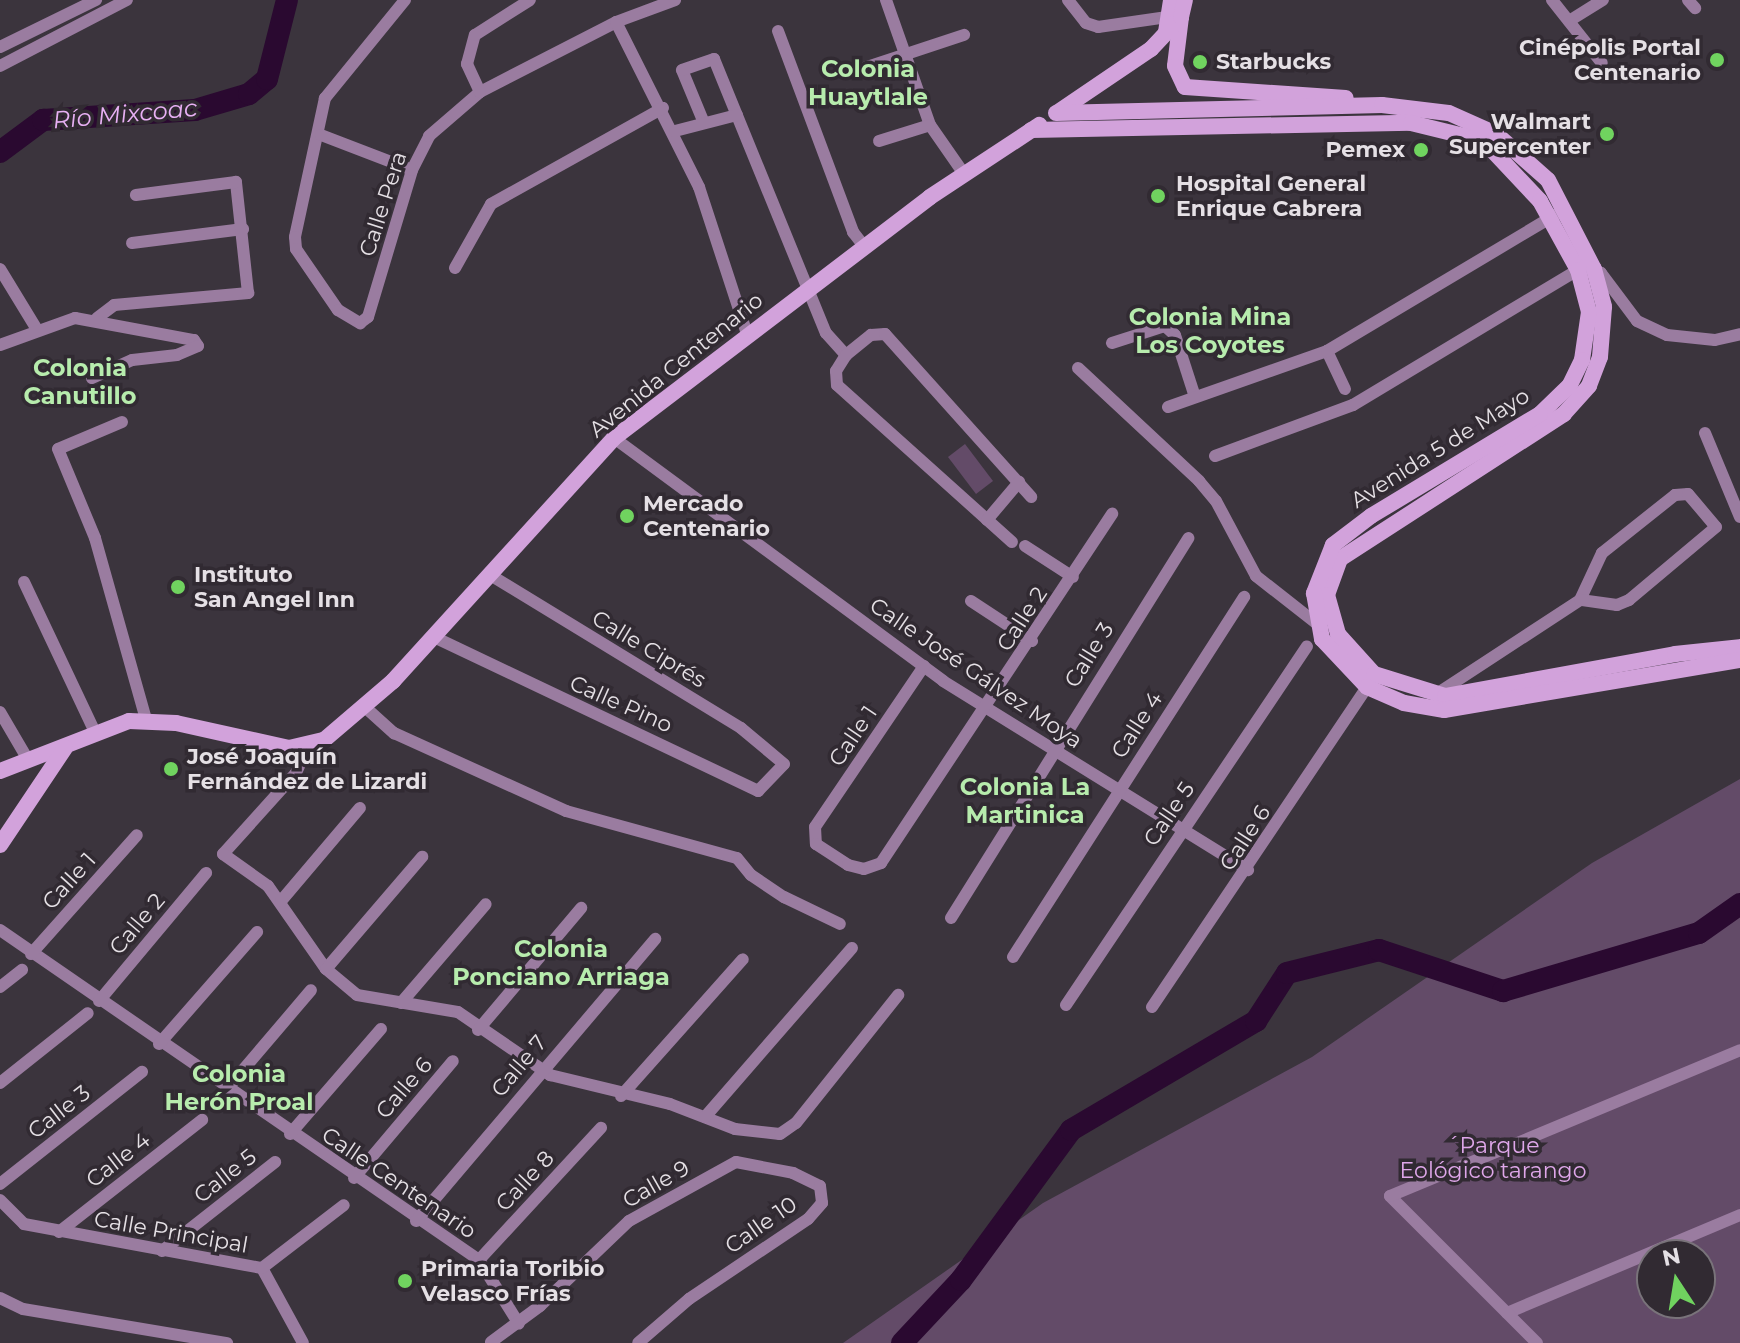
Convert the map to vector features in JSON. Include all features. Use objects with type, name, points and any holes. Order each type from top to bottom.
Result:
[{"type":"main road","name":"Avenida Centenario","points":[[308,746],[369,706],[614,438],[864,246],[964,174],[1151,49],[1166,32],[1173,10],[1185,0]]},
{"type":"main road","points":[[1173,10],[1175,66],[1185,87],[1344,98],[1382,105]]},
{"type":"main road","name":"Avenida 5 de Mayo","points":[[1056,113],[1382,105],[1436,110],[1476,131],[1556,214],[1586,270],[1590,328],[1570,385],[1540,414],[1348,551],[1332,572],[1327,595],[1338,634],[1357,660],[1394,683],[1435,695],[1464,695],[1675,654],[1740,647]]},
{"type":"main road","name":"Avenida 5 de Mayo","points":[[1031,130],[1411,123],[1476,131]]},
{"type":"main road","name":"Avenida 5 de Mayo","points":[[1454,474],[1333,545],[1315,584],[1316,623],[1334,656],[1367,687],[1414,705],[1455,709],[1674,667],[1740,660]]},
{"type":"main road","points":[[0,771],[27,758],[65,748],[94,730],[146,720],[272,746],[308,746]]},
{"type":"main road","points":[[0,845],[65,748]]},
{"type":"street","points":[[0,47],[96,0]]},
{"type":"street","points":[[0,66],[127,0]]},
{"type":"street","points":[[405,0],[325,98],[321,135],[412,170]]},
{"type":"street","points":[[480,92],[467,64],[475,35],[530,0]]},
{"type":"street","name":"Calle Pera","points":[[321,135],[296,249],[338,310],[360,323],[374,302],[412,170],[429,136],[480,92],[616,22],[675,0]]},
{"type":"street","points":[[886,0],[930,125],[964,174]]},
{"type":"street","points":[[1068,0],[1086,23],[1098,27],[1173,10]]},
{"type":"street","points":[[1552,0],[1602,63]]},
{"type":"street","points":[[1569,21],[1603,0]]},
{"type":"street","points":[[616,22],[675,131],[699,187],[747,334]]},
{"type":"street","points":[[778,31],[853,232],[864,246]]},
{"type":"street","points":[[855,71],[964,35]]},
{"type":"street","points":[[704,123],[682,70],[714,59],[826,333],[846,355]]},
{"type":"street","points":[[455,268],[491,204],[663,108]]},
{"type":"street","points":[[675,131],[737,115]]},
{"type":"street","points":[[879,141],[930,125]]},
{"type":"street","points":[[97,318],[109,306],[248,293],[236,182],[136,195]]},
{"type":"street","points":[[1168,407],[1327,351],[1556,214]]},
{"type":"street","points":[[132,243],[243,229]]},
{"type":"street","points":[[0,269],[36,328]]},
{"type":"street","points":[[1215,456],[1353,405],[1586,270],[1637,321],[1667,335],[1715,340],[1740,334]]},
{"type":"street","points":[[0,345],[64,319],[97,318],[170,339],[194,340],[198,346],[177,355],[132,360],[92,378]]},
{"type":"street","points":[[1112,343],[1165,326],[1175,335],[1195,397]]},
{"type":"street","points":[[1031,497],[885,334],[871,335],[846,355],[836,371],[837,385],[987,520],[1073,577]]},
{"type":"street","points":[[1327,351],[1345,389]]},
{"type":"street","points":[[1078,368],[1199,481],[1216,501],[1256,576],[1316,623]]},
{"type":"street","points":[[122,422],[58,449],[95,538],[146,720]]},
{"type":"street","points":[[1705,433],[1740,517]]},
{"type":"street","name":"Calle José Gálvez Moya","points":[[614,438],[924,666],[1117,791],[1248,870]]},
{"type":"street","points":[[987,520],[1019,482]]},
{"type":"street","points":[[1435,695],[1580,600],[1602,553],[1675,495],[1688,494],[1716,527],[1629,600],[1617,605],[1580,600]]},
{"type":"street","name":"Calle 2","points":[[881,863],[1032,641],[1112,514]]},
{"type":"street","name":"Calle 3","points":[[951,918],[1053,749],[1188,538]]},
{"type":"street","name":"Calle Ciprés","points":[[490,575],[741,728],[784,764]]},
{"type":"street","points":[[24,582],[94,730]]},
{"type":"street","name":"Calle 4","points":[[1013,957],[1244,597]]},
{"type":"street","points":[[971,601],[1032,641]]},
{"type":"street","name":"Calle Pino","points":[[434,637],[758,791],[784,764]]},
{"type":"street","name":"Calle 5","points":[[1066,1005],[1307,646]]},
{"type":"street","name":"Calle 1","points":[[881,863],[864,869],[848,865],[816,844],[815,827],[924,666]]},
{"type":"street","name":"Calle 6","points":[[1152,1007],[1248,870],[1367,687]]},
{"type":"street","points":[[369,706],[394,733],[566,811],[737,858],[751,875],[784,897],[840,924]]},
{"type":"street","points":[[0,712],[27,758]]},
{"type":"street","points":[[308,746],[296,773],[223,854],[281,901],[326,969],[357,995],[458,1012],[478,1030],[540,1071],[705,1117],[735,1129],[780,1134],[796,1123],[898,995]]},
{"type":"street","points":[[281,901],[360,808]]},
{"type":"street","name":"Calle 1","points":[[31,954],[137,835]]},
{"type":"street","points":[[326,969],[422,857]]},
{"type":"street","name":"Calle 2","points":[[99,1001],[206,873]]},
{"type":"street","points":[[401,1003],[486,904]]},
{"type":"street","points":[[478,1030],[581,908]]},
{"type":"street","name":"Calle Centenario","points":[[0,930],[159,1044],[416,1221],[479,1260],[519,1324]]},
{"type":"street","points":[[159,1044],[257,932]]},
{"type":"street","name":"Calle 7","points":[[416,1221],[655,939]]},
{"type":"street","points":[[705,1117],[852,948]]},
{"type":"street","points":[[621,1096],[743,959]]},
{"type":"street","points":[[0,987],[22,970]]},
{"type":"street","points":[[226,1090],[311,990]]},
{"type":"street","points":[[0,1083],[88,1013]]},
{"type":"street","points":[[290,1134],[381,1029]]},
{"type":"street","points":[[1537,1343],[1390,1196],[1740,1050]]},
{"type":"street","name":"Calle 6","points":[[354,1178],[453,1061]]},
{"type":"street","name":"Calle 3","points":[[0,1184],[142,1072]]},
{"type":"street","name":"Calle 4","points":[[59,1232],[202,1120]]},
{"type":"street","name":"Calle 8","points":[[479,1260],[601,1128]]},
{"type":"street","name":"Calle 5","points":[[162,1251],[275,1162]]},
{"type":"street","name":"Calle 9","points":[[491,1342],[519,1324],[629,1221],[736,1162]]},
{"type":"street","name":"Calle 10","points":[[638,1343],[689,1299],[808,1219],[822,1203],[814,1180],[736,1162]]},
{"type":"street","name":"Calle Principal","points":[[0,1200],[24,1224],[262,1268],[303,1343]]},
{"type":"street","points":[[262,1268],[344,1205]]},
{"type":"street","points":[[1507,1313],[1740,1215]]},
{"type":"street","points":[[0,1298],[23,1309],[227,1343]]},
{"type":"green space","points":[[965,444],[993,481],[976,494],[948,457]]},
{"type":"green space","name":"´Parque Eológico tarango","points":[[1740,779],[1740,1343],[843,1343],[1043,1203],[1312,1057],[1592,863]]},
{"type":"waterway","name":"Río Mixcoac","points":[[0,152],[43,120],[195,110],[249,94],[267,79],[287,0]]},
{"type":"waterway","points":[[902,1343],[961,1280],[1071,1130],[1256,1021],[1287,973],[1379,950],[1503,991],[1699,933],[1740,904]]},
{"type":"place","name":"Cinépolis Portal Centenario","points":[[1717,60]]},
{"type":"place","name":"Starbucks","points":[[1200,62]]},
{"type":"place","name":"Walmart Supercenter","points":[[1607,134]]},
{"type":"place","name":"Pemex","points":[[1421,150]]},
{"type":"place","name":"Hospital General Enrique Cabrera","points":[[1158,196]]},
{"type":"place","name":"Mercado Centenario","points":[[627,516]]},
{"type":"place","name":"Instituto San Angel Inn","points":[[178,587]]},
{"type":"place","name":"José Joaquín Fernández de Lizardi","points":[[171,769]]},
{"type":"place","name":"Primaria Toribio Velasco Frías","points":[[405,1281]]},
{"type":"district","name":"Colonia Huaytlale","points":[[868,83]]},
{"type":"district","name":"Colonia Mina Los Coyotes","points":[[1210,331]]},
{"type":"district","name":"Colonia Canutillo","points":[[80,382]]},
{"type":"district","name":"Colonia La Martinica","points":[[1025,801]]},
{"type":"district","name":"Colonia Ponciano Arriaga","points":[[561,963]]},
{"type":"district","name":"Colonia Herón Proal","points":[[239,1088]]}]
